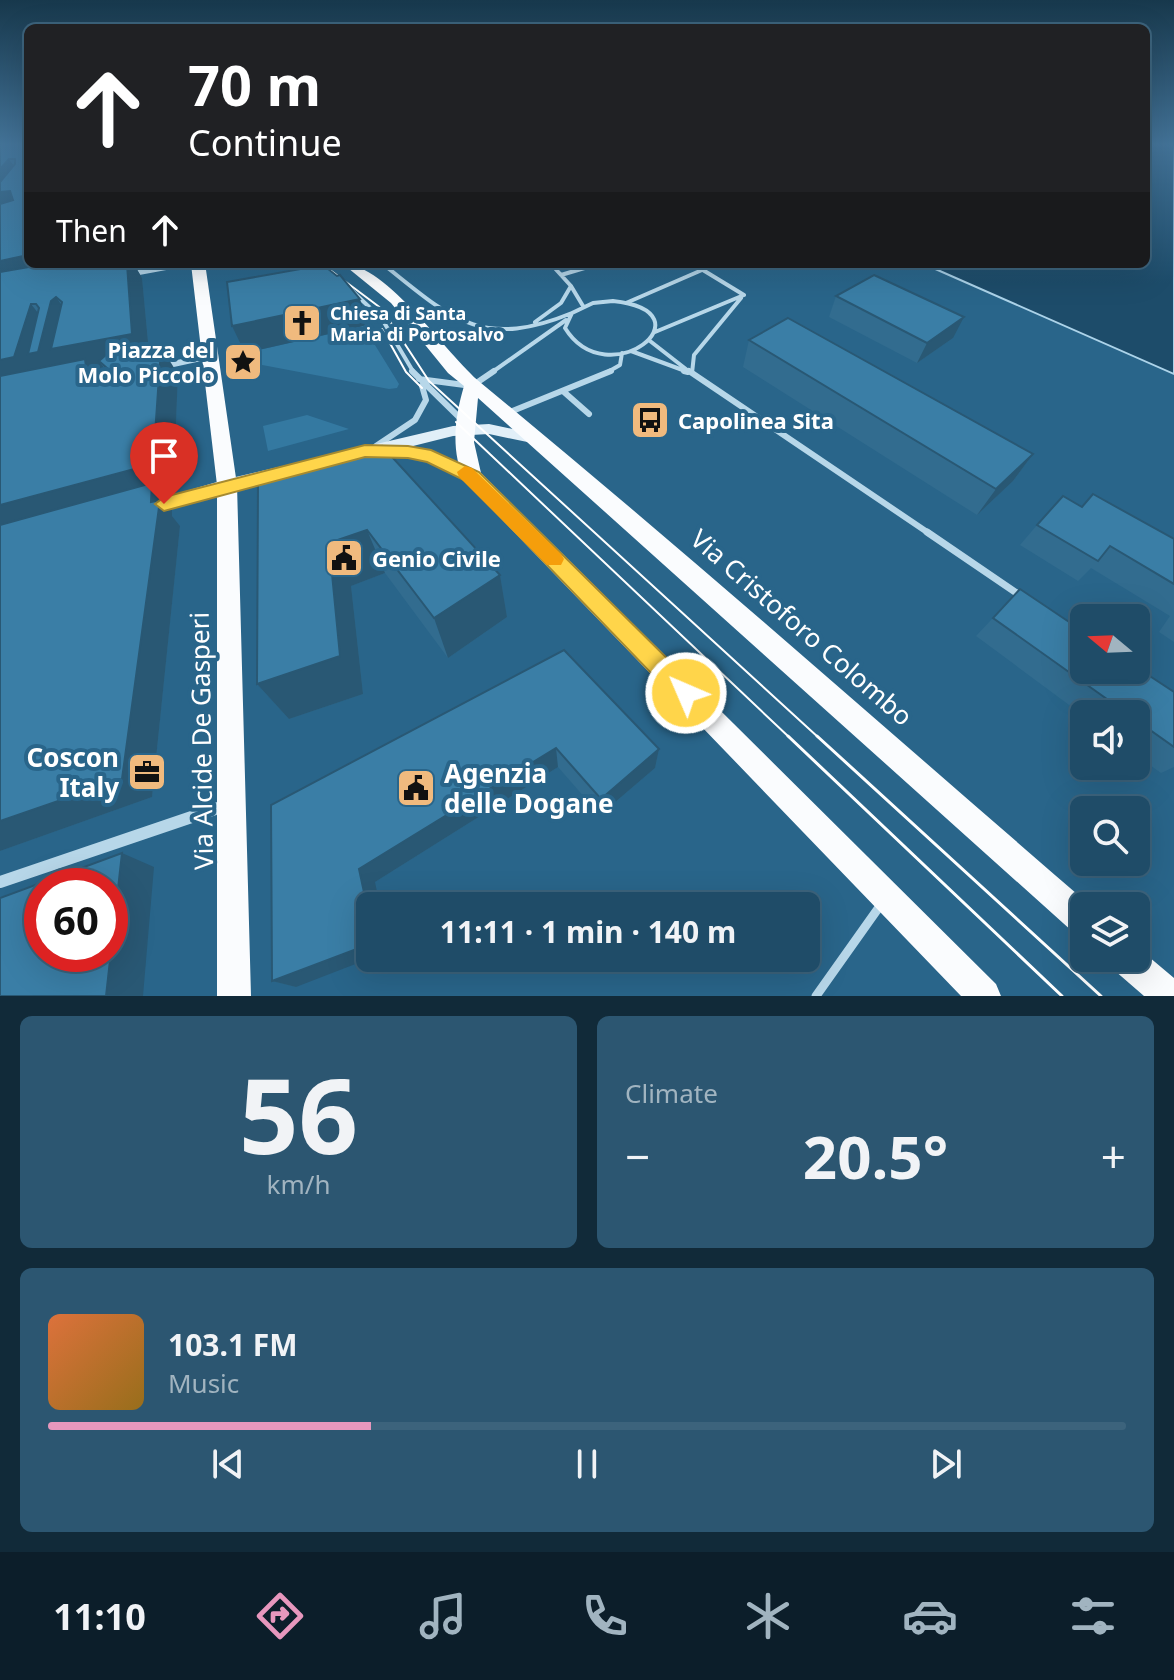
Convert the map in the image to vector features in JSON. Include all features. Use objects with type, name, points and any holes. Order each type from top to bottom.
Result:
[{"type":"main road","name":"Via Alcide De Gasperi","points":[[194,268],[210,356],[227,485],[234,996]]},
{"type":"main road","name":"Via Cristoforo Colombo","points":[[355,268],[396,300],[438,352],[472,386],[537,439],[1070,909]]},
{"type":"main road","points":[[472,386],[464,426],[472,476],[984,996]]},
{"type":"main road","points":[[1142,972],[1169,996]]},
{"type":"street","points":[[117,277],[174,268]]},
{"type":"street","points":[[148,370],[210,356]]},
{"type":"street","points":[[134,512],[227,485],[464,426],[537,439]]},
{"type":"street","points":[[365,451],[431,456],[472,476]]},
{"type":"street","points":[[0,882],[233,803]]},
{"type":"lane","points":[[389,268],[466,323],[495,331],[525,328],[596,302],[626,303],[702,270]]},
{"type":"lane","points":[[555,268],[583,306]]},
{"type":"lane","points":[[561,275],[585,268]]},
{"type":"lane","points":[[699,268],[744,295]]},
{"type":"lane","points":[[344,285],[382,319],[419,379],[464,426]]},
{"type":"lane","points":[[525,328],[561,303],[571,286]]},
{"type":"lane","points":[[655,332],[744,295]]},
{"type":"lane","points":[[692,373],[694,355],[744,295]]},
{"type":"lane","points":[[572,312],[565,328],[574,343],[598,353],[622,353],[650,341],[655,332],[655,323],[649,315],[626,303]]},
{"type":"lane","points":[[419,379],[472,386],[567,320]]},
{"type":"lane","points":[[650,341],[666,350],[692,373],[1032,603]]},
{"type":"lane","points":[[631,351],[692,373]]},
{"type":"lane","points":[[507,413],[564,392],[620,365],[622,353]]},
{"type":"lane","points":[[365,451],[402,430],[422,411],[426,400],[419,379]]},
{"type":"lane","points":[[564,392],[589,414]]},
{"type":"lane","points":[[816,996],[886,897]]},
{"type":"shaded area","points":[[1150,189],[1174,189],[1174,374],[933,268],[1150,268]]},
{"type":"shaded area","points":[[362,324],[399,384],[397,388],[257,364],[246,358],[245,353],[352,329]]},
{"type":"shaded area","points":[[307,415],[349,429],[268,451],[263,426]]},
{"type":"building","points":[[0,189],[24,189],[24,256],[0,261],[0,204],[13,200],[10,191],[0,192]]},
{"type":"building","points":[[24,268],[127,268],[132,334],[51,349],[62,302],[56,297],[51,301],[38,352],[28,354],[39,308],[31,304],[14,357],[0,360],[0,272]]},
{"type":"building","points":[[306,268],[327,268],[340,275],[360,299],[232,326],[227,282]]},
{"type":"building","points":[[874,275],[964,317],[927,343],[836,296]]},
{"type":"building","points":[[788,318],[1033,454],[996,489],[749,340]]},
{"type":"building","points":[[161,347],[153,464],[0,505],[0,376],[85,359],[86,367],[103,377],[108,369],[99,361],[107,354],[135,348],[135,353]]},
{"type":"building","points":[[382,446],[500,575],[434,618],[367,530],[329,543],[340,656],[257,684],[258,481]]},
{"type":"building","points":[[152,483],[151,502],[160,500],[122,779],[0,821],[0,525]]},
{"type":"building","points":[[1093,494],[1174,539],[1174,584],[1110,546],[1098,561],[1037,525],[1063,496],[1082,507]]},
{"type":"building","points":[[1020,589],[1070,623],[1070,673],[993,618]]},
{"type":"building","points":[[564,650],[659,749],[601,799],[556,748],[359,869],[364,892],[356,892],[356,949],[272,981],[271,805]]},
{"type":"building","points":[[1150,676],[1174,692],[1174,747],[1150,730],[1150,700],[1108,700],[1086,684],[1150,684]]},
{"type":"building","points":[[122,853],[120,868],[81,868]]},
{"type":"building","points":[[24,889],[24,972],[109,972],[106,996],[0,996],[0,898]]},
{"type":"tram line","points":[[327,268],[382,309],[429,381],[819,738]]},
{"type":"tram line","points":[[382,329],[406,372],[422,388]]},
{"type":"tram line","points":[[456,422],[790,738]]},
{"type":"tram line","points":[[788,736],[1062,996]]},
{"type":"tram line","points":[[817,736],[1101,996]]},
{"type":"slow traffic","points":[[465,472],[554,559]]},
{"type":"place","name":"Chiesa di Santa Maria di Portosalvo","points":[[302,323]]},
{"type":"place","name":"Piazza del Molo Piccolo","points":[[243,362]]},
{"type":"place","name":"Capolinea Sita","points":[[650,420]]},
{"type":"place","name":"Genio Civile","points":[[344,558]]},
{"type":"place","name":"Coscon Italy","points":[[147,772]]},
{"type":"place","name":"Agenzia delle Dogane","points":[[416,788]]},
{"type":"route","points":[[164,504],[365,451],[431,456],[472,476],[686,693]]}]
